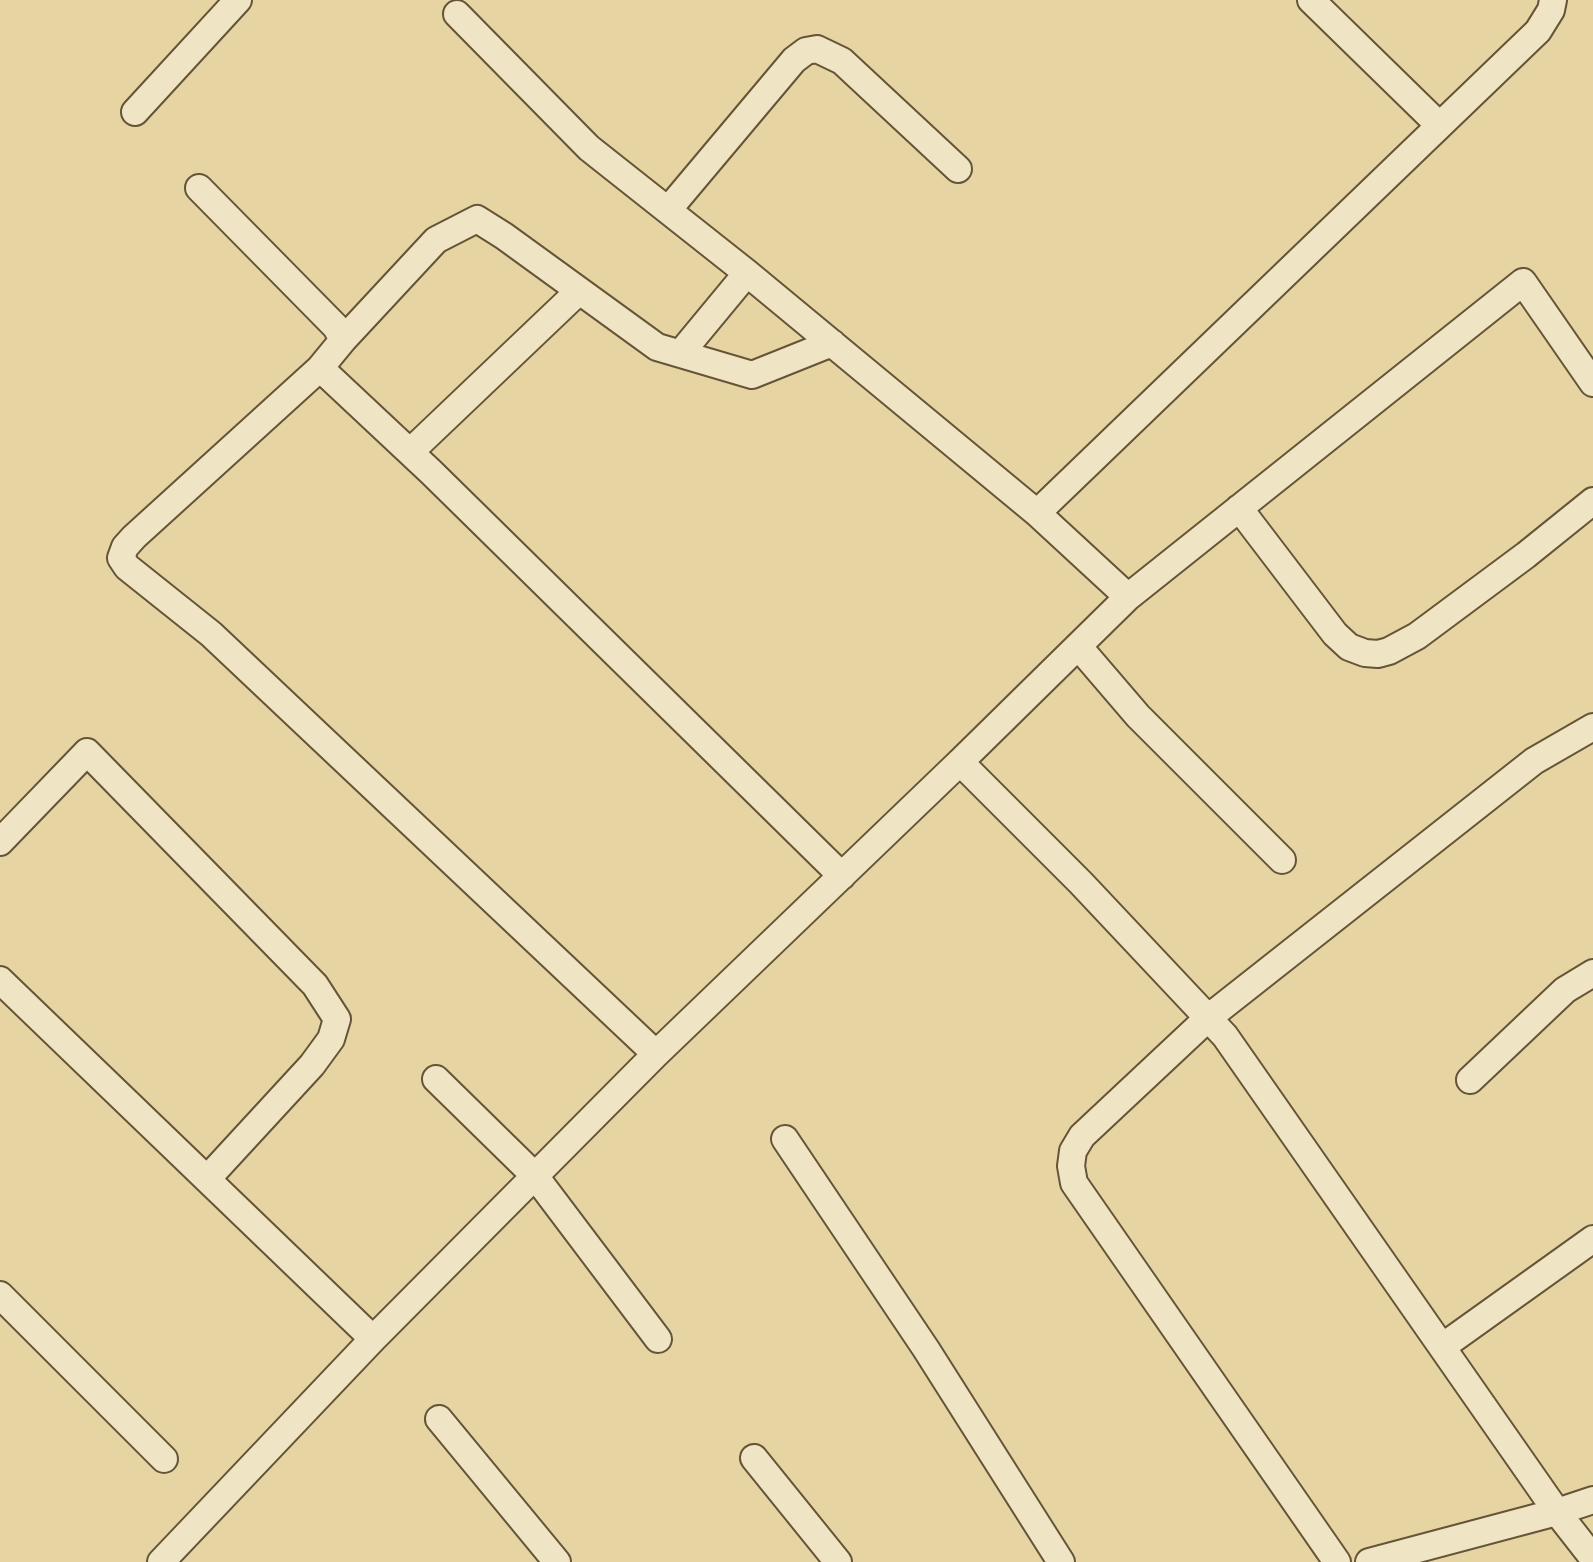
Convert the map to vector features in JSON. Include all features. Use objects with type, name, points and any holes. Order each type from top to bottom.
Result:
[{"type":"street","points":[[135,111],[238,0]]},
{"type":"street","points":[[1311,0],[1439,125]]},
{"type":"street","points":[[1037,513],[1538,31],[1551,10],[1553,0]]},
{"type":"street","points":[[457,14],[589,148],[747,272],[1037,513],[1128,597]]},
{"type":"street","points":[[668,210],[794,60],[806,51],[817,50],[842,61],[958,169]]},
{"type":"street","points":[[199,188],[336,327],[343,340]]},
{"type":"street","points":[[656,1054],[211,634],[127,566],[121,558],[125,547],[134,537],[320,368],[436,240],[477,219],[657,347],[752,375],[832,343]]},
{"type":"street","points":[[680,354],[747,272]]},
{"type":"street","points":[[161,1562],[373,1339],[656,1054],[1128,597],[1523,282],[1593,383]]},
{"type":"street","points":[[410,452],[579,291]]},
{"type":"street","points":[[320,368],[410,452],[842,876]]},
{"type":"street","points":[[1239,508],[1335,634],[1349,647],[1378,654],[1417,636],[1593,501]]},
{"type":"street","points":[[1078,646],[1138,716],[1282,860]]},
{"type":"street","points":[[1337,1562],[1074,1183],[1070,1166],[1073,1151],[1082,1136],[1208,1018],[1534,761],[1593,727]]},
{"type":"street","points":[[0,842],[87,752],[315,985],[337,1019],[331,1039],[312,1065],[207,1179]]},
{"type":"street","points":[[960,762],[1081,883],[1225,1036],[1557,1512],[1593,1558]]},
{"type":"street","points":[[1470,1080],[1564,990],[1593,973]]},
{"type":"street","points":[[0,980],[373,1339]]},
{"type":"street","points":[[436,1079],[535,1176],[658,1339]]},
{"type":"street","points":[[785,1139],[926,1349],[1061,1562]]},
{"type":"street","points":[[1442,1347],[1593,1239]]},
{"type":"street","points":[[0,1294],[164,1459]]},
{"type":"street","points":[[439,1419],[557,1562]]},
{"type":"street","points":[[754,1458],[838,1562]]},
{"type":"street","points":[[1369,1562],[1593,1500]]}]
